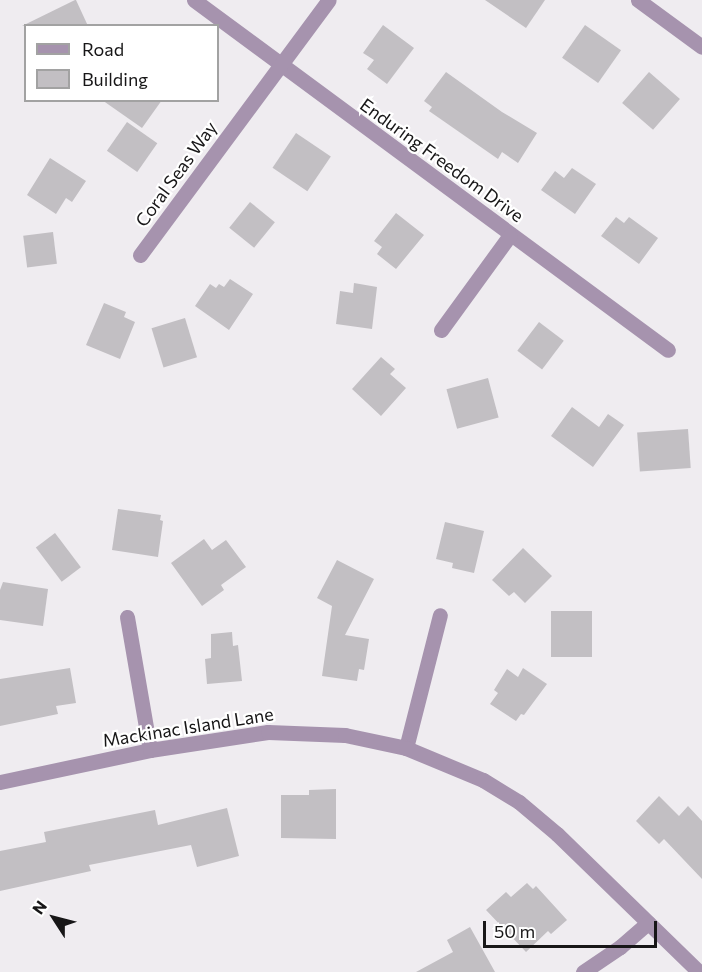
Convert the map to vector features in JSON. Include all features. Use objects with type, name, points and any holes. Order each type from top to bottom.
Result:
[{"type":"street","name":"Enduring Freedom Drive","points":[[194,0],[668,350]]},
{"type":"street","name":"Coral Seas Way","points":[[140,255],[329,0]]},
{"type":"street","points":[[638,0],[700,41]]},
{"type":"street","points":[[441,330],[510,235]]},
{"type":"street","points":[[406,748],[440,615]]},
{"type":"street","points":[[127,617],[150,750]]},
{"type":"street","name":"Mackinac Island Lane","points":[[0,782],[150,750],[268,732],[345,735],[406,748],[483,780],[519,802],[557,834],[699,972]]},
{"type":"street","points":[[583,972],[620,947],[648,923]]},
{"type":"building","points":[[75,0],[87,24],[26,24]]},
{"type":"building","points":[[485,0],[545,0],[526,28]]},
{"type":"building","points":[[383,25],[414,48],[387,84],[367,69],[374,60],[363,53]]},
{"type":"building","points":[[585,25],[621,50],[598,83],[562,58]]},
{"type":"building","points":[[446,72],[502,112],[537,133],[518,163],[502,152],[498,159],[429,111],[432,107],[424,101]]},
{"type":"building","points":[[649,72],[680,99],[653,130],[622,103]]},
{"type":"building","points":[[105,102],[161,102],[142,128]]},
{"type":"building","points":[[127,122],[157,143],[137,172],[107,151]]},
{"type":"building","points":[[296,133],[331,156],[307,191],[273,168]]},
{"type":"building","points":[[50,158],[86,181],[72,202],[66,198],[56,214],[27,195]]},
{"type":"building","points":[[572,168],[596,184],[575,214],[541,190],[555,171],[564,178]]},
{"type":"building","points":[[250,202],[275,222],[254,248],[229,228]]},
{"type":"building","points":[[396,213],[424,235],[396,269],[377,254],[382,247],[374,241]]},
{"type":"building","points":[[616,217],[624,223],[629,217],[658,238],[639,264],[601,236]]},
{"type":"building","points":[[53,232],[57,264],[27,267],[23,236]]},
{"type":"building","points":[[230,279],[253,294],[229,330],[195,306],[210,284],[216,288],[219,284],[224,287]]},
{"type":"building","points":[[354,283],[377,287],[372,329],[336,324],[340,291],[353,293]]},
{"type":"building","points":[[104,303],[126,312],[124,317],[135,322],[120,359],[86,345]]},
{"type":"building","points":[[185,318],[197,357],[164,367],[152,328]]},
{"type":"building","points":[[539,322],[564,341],[542,369],[517,351]]},
{"type":"building","points":[[381,357],[395,369],[390,374],[406,388],[381,416],[352,389]]},
{"type":"building","points":[[488,378],[499,418],[457,429],[446,389]]},
{"type":"building","points":[[572,407],[599,427],[608,414],[624,425],[593,467],[551,436]]},
{"type":"building","points":[[688,429],[691,468],[640,471],[637,433]]},
{"type":"building","points":[[118,509],[161,515],[160,520],[163,521],[158,557],[112,550]]},
{"type":"building","points":[[445,522],[484,531],[474,573],[452,568],[453,563],[436,559]]},
{"type":"building","points":[[55,533],[81,567],[62,582],[36,547]]},
{"type":"building","points":[[204,539],[212,550],[226,540],[246,567],[221,585],[224,590],[202,606],[171,563]]},
{"type":"building","points":[[523,548],[552,576],[525,603],[514,592],[509,596],[492,580]]},
{"type":"building","points":[[337,560],[374,579],[345,635],[369,639],[364,670],[359,669],[357,681],[322,676],[332,606],[317,598]]},
{"type":"building","points":[[3,582],[48,589],[43,626],[0,620],[0,590]]},
{"type":"building","points":[[551,611],[592,611],[592,657],[551,657]]},
{"type":"building","points":[[232,632],[233,646],[238,645],[242,681],[207,684],[205,659],[211,658],[211,634]]},
{"type":"building","points":[[70,668],[76,703],[56,706],[58,714],[0,726],[0,679]]},
{"type":"building","points":[[523,668],[547,684],[524,715],[521,714],[516,721],[490,704],[498,693],[494,690],[507,669],[518,677]]},
{"type":"building","points":[[336,789],[336,839],[281,838],[281,795],[309,795],[309,790]]},
{"type":"building","points":[[659,796],[679,816],[688,806],[702,821],[702,879],[664,839],[659,844],[636,821]]},
{"type":"building","points":[[227,808],[239,856],[197,867],[191,845],[89,865],[91,871],[0,891],[0,851],[46,842],[44,832],[155,810],[158,825]]},
{"type":"building","points":[[527,883],[533,889],[536,886],[567,920],[551,934],[548,931],[526,952],[486,910],[506,892],[511,897]]},
{"type":"building","points":[[470,927],[495,972],[416,972],[453,952],[447,940]]}]
